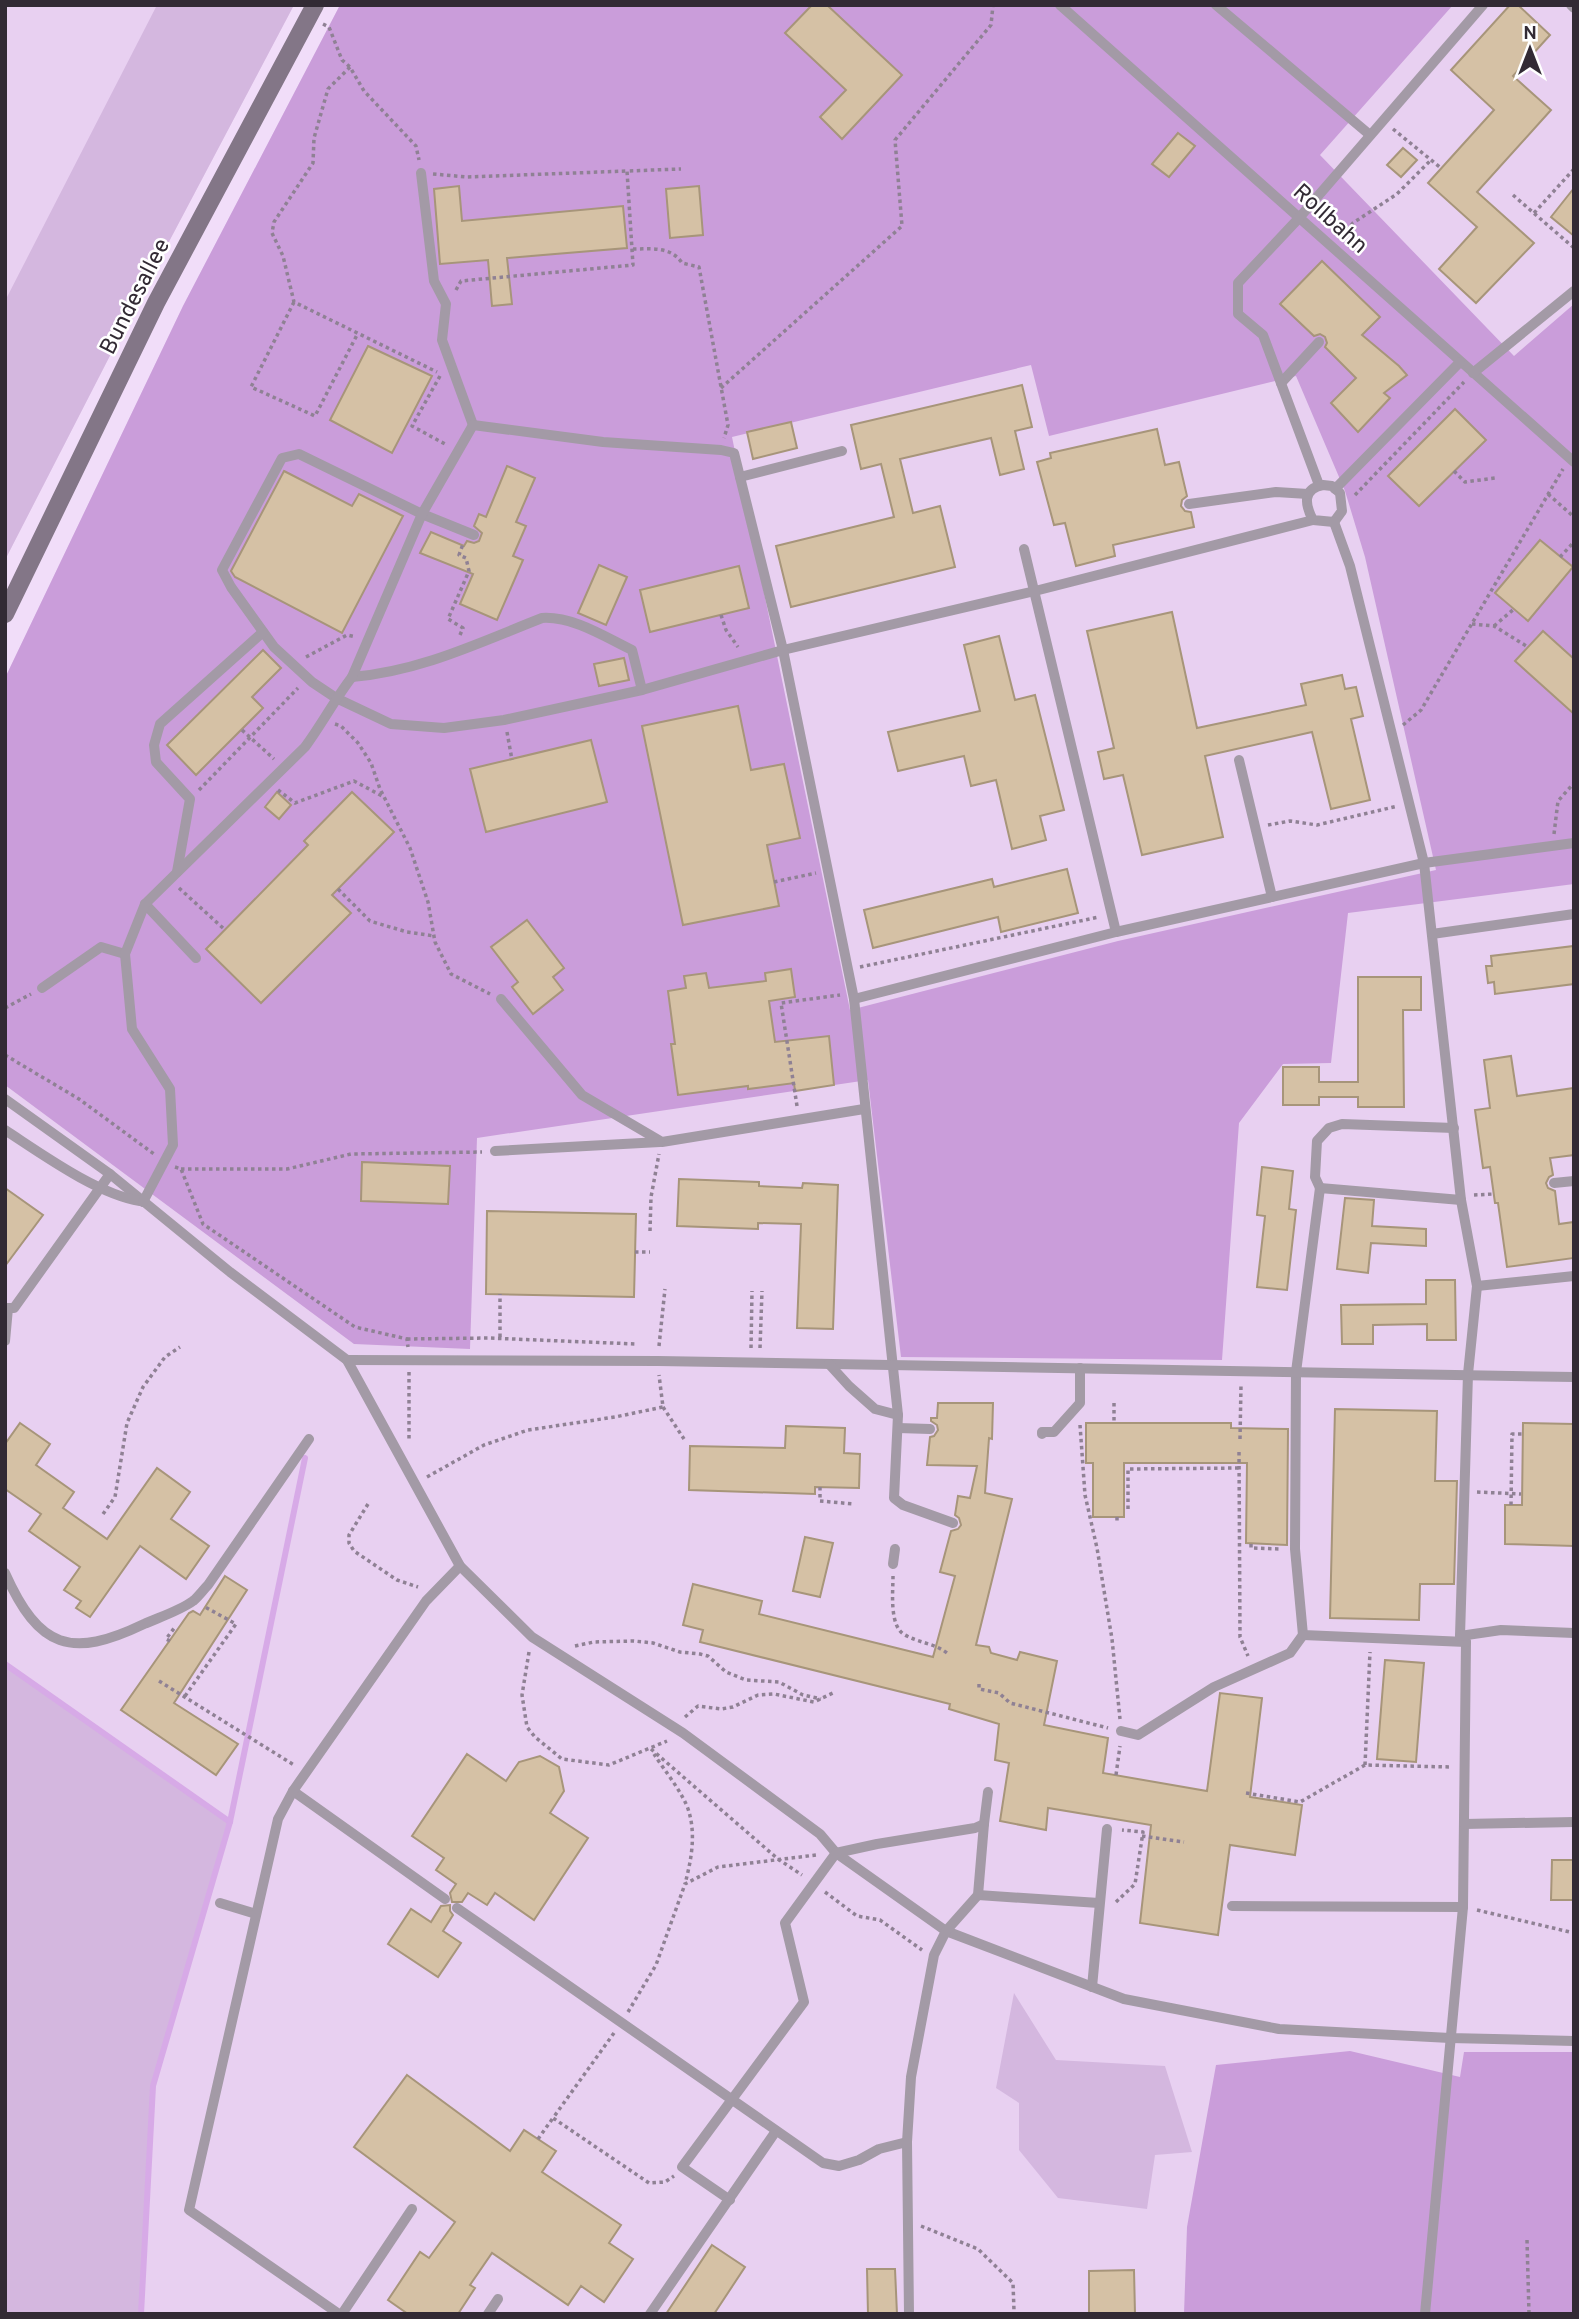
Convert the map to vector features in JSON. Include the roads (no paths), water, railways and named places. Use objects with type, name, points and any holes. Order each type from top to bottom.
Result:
[{"type":"main road","name":"Bundesallee","points":[[5,614],[156,303],[314,5]]},
{"type":"lane","name":"Rollbahn","points":[[1060,5],[1572,460]]},
{"type":"lane","points":[[1216,5],[1370,135]]},
{"type":"lane","points":[[1319,485],[1263,335],[1238,314],[1238,283],[1299,218],[1483,5]]},
{"type":"lane","points":[[143,1202],[166,1163],[173,1145],[170,1089],[132,1029],[125,954],[145,904],[305,747],[324,722],[336,698],[352,677],[422,514],[473,425],[442,340],[446,304],[434,281],[421,173]]},
{"type":"lane","points":[[1473,373],[1574,291]]},
{"type":"lane","points":[[1281,383],[1320,342]]},
{"type":"lane","points":[[1335,489],[1460,362]]},
{"type":"lane","points":[[473,425],[603,442],[734,453],[783,650],[849,970],[847,999],[864,1109],[894,1365],[898,1415],[894,1498],[903,1505],[953,1523]]},
{"type":"lane","points":[[740,478],[842,451]]},
{"type":"lane","points":[[471,533],[422,514],[299,454],[282,458],[222,570],[274,647],[308,678],[336,698],[391,724],[444,727],[504,720],[642,690],[783,650],[1035,591],[1313,520],[1334,522]]},
{"type":"lane","points":[[1313,520],[1305,505],[1308,494],[1319,485],[1332,486],[1340,494],[1342,508],[1334,522]]},
{"type":"lane","points":[[1189,504],[1276,492],[1308,494]]},
{"type":"lane","points":[[1334,522],[1350,566],[1424,863],[1461,1198],[1477,1286],[1468,1374],[1464,1492],[1463,1906],[1425,2314]]},
{"type":"lane","points":[[1024,549],[1116,932]]},
{"type":"lane","points":[[352,677],[421,666],[542,618],[567,621],[632,650],[642,690]]},
{"type":"lane","points":[[173,876],[190,799],[156,762],[154,745],[160,724],[263,632]]},
{"type":"lane","points":[[1239,760],[1272,897]]},
{"type":"lane","points":[[847,999],[1116,932],[1424,863],[1574,843]]},
{"type":"lane","points":[[145,904],[196,958]]},
{"type":"lane","points":[[1432,934],[1574,914]]},
{"type":"lane","points":[[41,988],[101,947],[125,954]]},
{"type":"lane","points":[[502,999],[582,1096],[662,1142]]},
{"type":"lane","points":[[5,1099],[110,1174],[230,1272],[347,1360],[460,1566],[532,1637],[683,1733],[820,1834],[836,1853],[946,1931],[1124,1999],[1279,2029],[1574,2041]]},
{"type":"lane","points":[[495,1151],[662,1142],[864,1109]]},
{"type":"lane","points":[[1121,1731],[1138,1735],[1214,1687],[1290,1653],[1303,1635],[1295,1549],[1296,1372],[1320,1188],[1315,1177],[1317,1141],[1329,1128],[1342,1124],[1454,1128]]},
{"type":"lane","points":[[5,1130],[101,1188],[143,1202]]},
{"type":"lane","points":[[5,1341],[7,1308],[14,1308],[110,1174]]},
{"type":"lane","points":[[1554,1183],[1574,1181]]},
{"type":"lane","points":[[1320,1188],[1461,1198]]},
{"type":"lane","points":[[1477,1286],[1574,1276]]},
{"type":"lane","points":[[347,1360],[755,1362],[1574,1377]]},
{"type":"lane","points":[[829,1364],[875,1409],[898,1415]]},
{"type":"lane","points":[[1042,1434],[1054,1432],[1080,1403],[1080,1368]]},
{"type":"lane","points":[[898,1428],[930,1429]]},
{"type":"lane","points":[[5,1573],[28,1616],[46,1632],[69,1644],[86,1645],[113,1639],[193,1600],[208,1585],[309,1439]]},
{"type":"lane","points":[[894,1564],[895,1549]]},
{"type":"lane","points":[[412,2209],[340,2314],[189,2210],[278,1819],[293,1791],[426,1601],[460,1566]]},
{"type":"lane","points":[[1303,1635],[1371,1639],[1463,1639],[1501,1630],[1574,1633]]},
{"type":"lane","points":[[293,1791],[445,1899]]},
{"type":"lane","points":[[909,2314],[906,2142],[911,2077],[934,1955],[946,1931],[978,1895],[988,1792]]},
{"type":"lane","points":[[1464,1824],[1574,1822]]},
{"type":"lane","points":[[730,2200],[682,2167],[804,2002],[785,1923],[836,1853],[975,1828],[984,1824]]},
{"type":"lane","points":[[1092,1987],[1107,1829]]},
{"type":"lane","points":[[978,1895],[1099,1903]]},
{"type":"lane","points":[[220,1903],[256,1913]]},
{"type":"lane","points":[[1232,1906],[1463,1906]]},
{"type":"lane","points":[[457,1908],[823,2163],[839,2166],[859,2160],[891,2144],[906,2142]]},
{"type":"lane","points":[[650,2314],[776,2132]]},
{"type":"lane","points":[[488,2314],[498,2299]]},
{"type":"waterway","points":[[141,2314],[153,2086],[230,1822],[305,1458]]},
{"type":"waterway","points":[[5,1664],[230,1822]]}]
